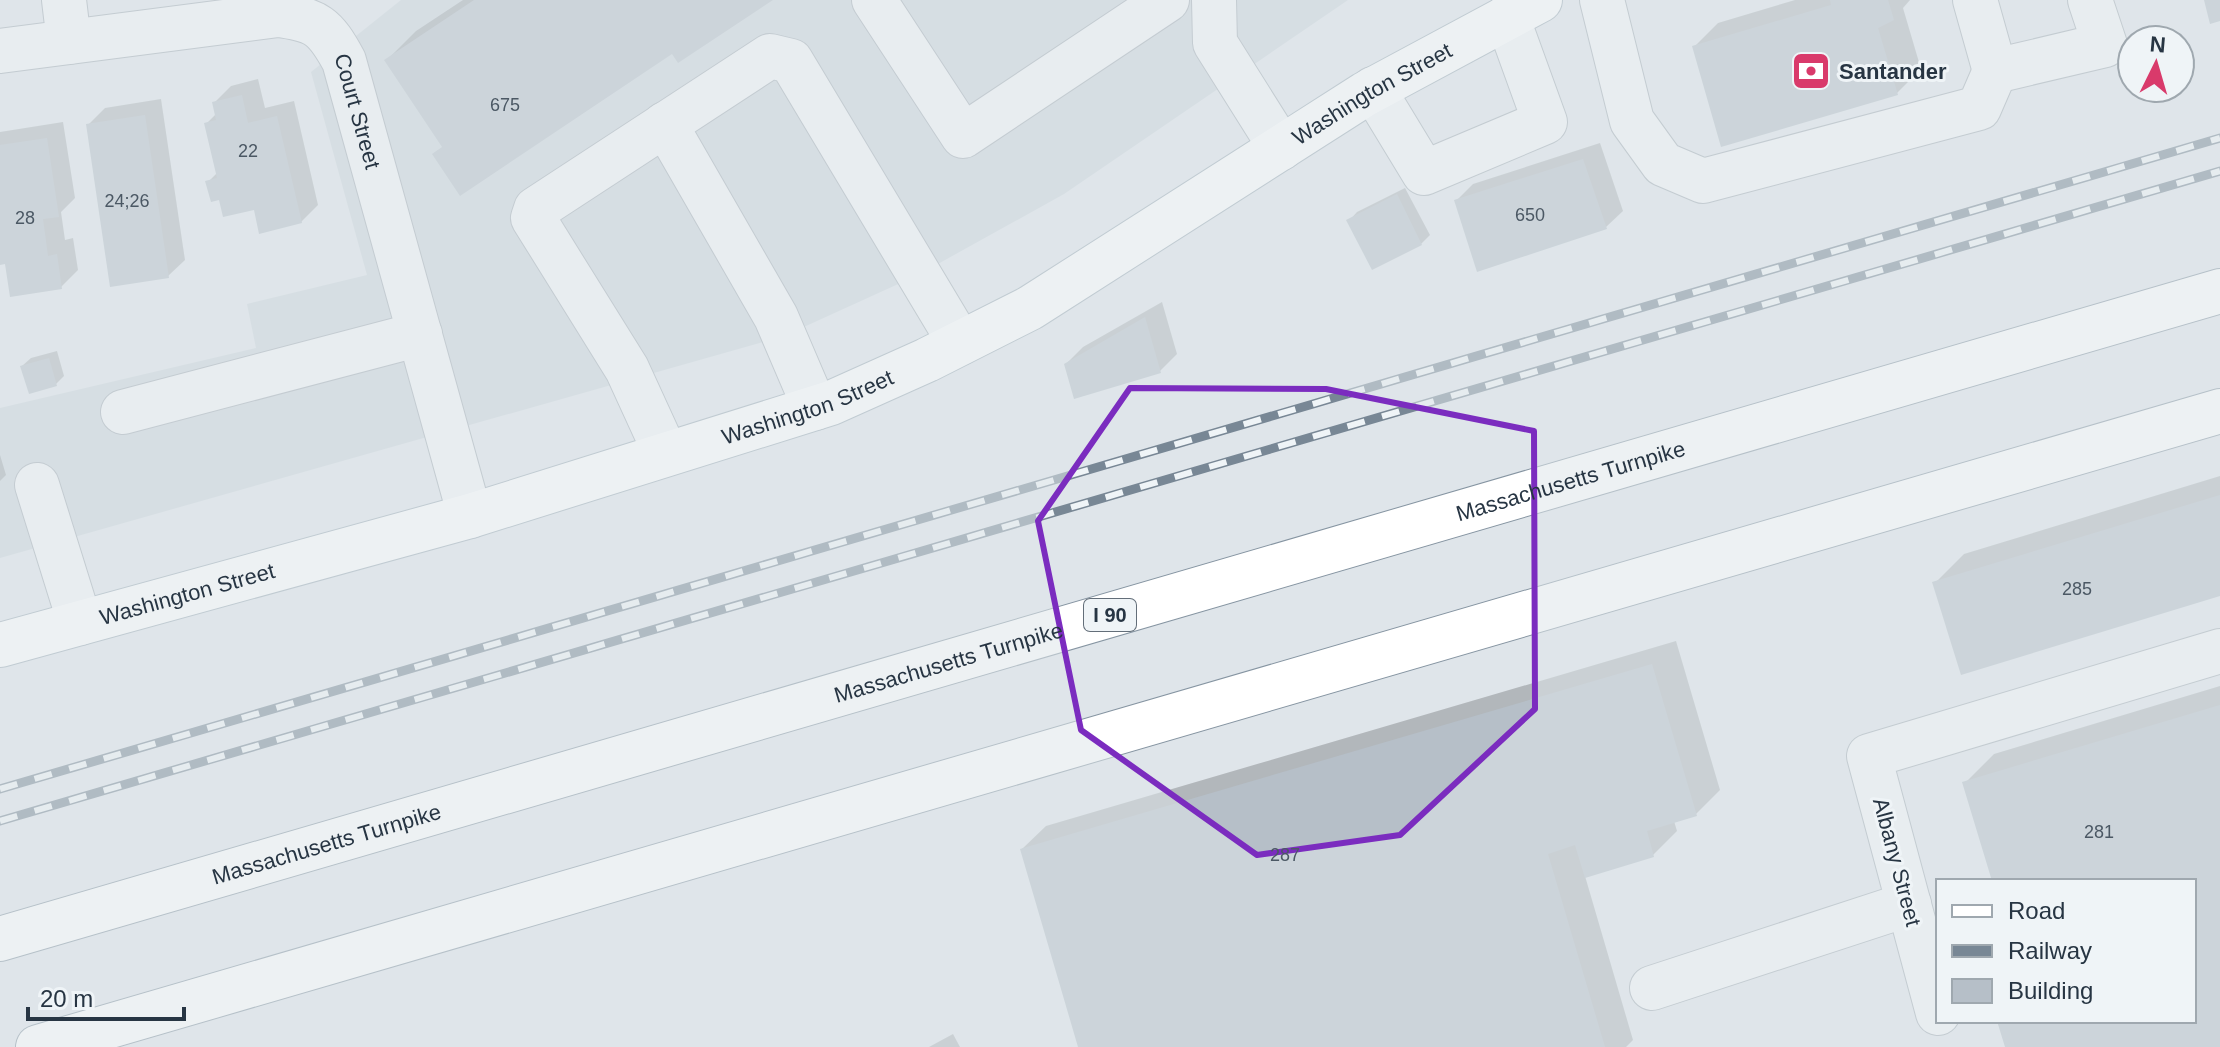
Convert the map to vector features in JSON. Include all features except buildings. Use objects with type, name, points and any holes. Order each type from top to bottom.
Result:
[{"type":"main road","name":"Washington Street","points":[[0,645],[470,516],[665,452],[736,434],[815,408],[1030,308],[1373,89],[1524,8]]},
{"type":"main road","name":"Massachusetts Turnpike","points":[[0,939],[2220,291]]},
{"type":"main road","points":[[38,1047],[2220,411]]},
{"type":"street","points":[[874,0],[963,136],[1167,0]]},
{"type":"street","points":[[1214,0],[1215,43],[1281,148]]},
{"type":"street","points":[[1602,0],[1632,121],[1663,164],[1703,181],[1979,108],[1995,71],[1975,0]]},
{"type":"street","points":[[1995,71],[2105,45],[2090,0]]},
{"type":"street","points":[[1373,89],[1424,173],[1545,122],[1524,8]]},
{"type":"street","name":"Court Street","points":[[0,51],[66,21],[278,15],[302,18],[329,33],[344,61],[470,516]]},
{"type":"street","points":[[665,452],[627,369],[533,218],[536,209],[770,56],[791,61],[960,343]]},
{"type":"street","points":[[665,124],[776,317],[815,408]]},
{"type":"street","points":[[123,412],[420,334]]},
{"type":"street","points":[[37,485],[80,623]]},
{"type":"street","name":"Albany Street","points":[[1936,1005],[1869,756],[2220,651]]},
{"type":"street","points":[[1652,988],[1909,904]]},
{"type":"street","points":[[1941,1023],[1947,1047]]},
{"type":"highlighted area","points":[[1130,388],[1326,389],[1534,431],[1535,709],[1400,835],[1257,855],[1081,730],[1038,521]]},
{"type":"shaded area","points":[[401,0],[1348,0],[1064,194],[918,275],[784,336],[0,558],[0,408],[256,348],[247,304],[367,275],[311,72]]},
{"type":"railway","points":[[0,789],[2220,138]]},
{"type":"railway","points":[[0,821],[2220,171]]},
{"type":"place","name":"Santander","points":[[1811,71]]}]
